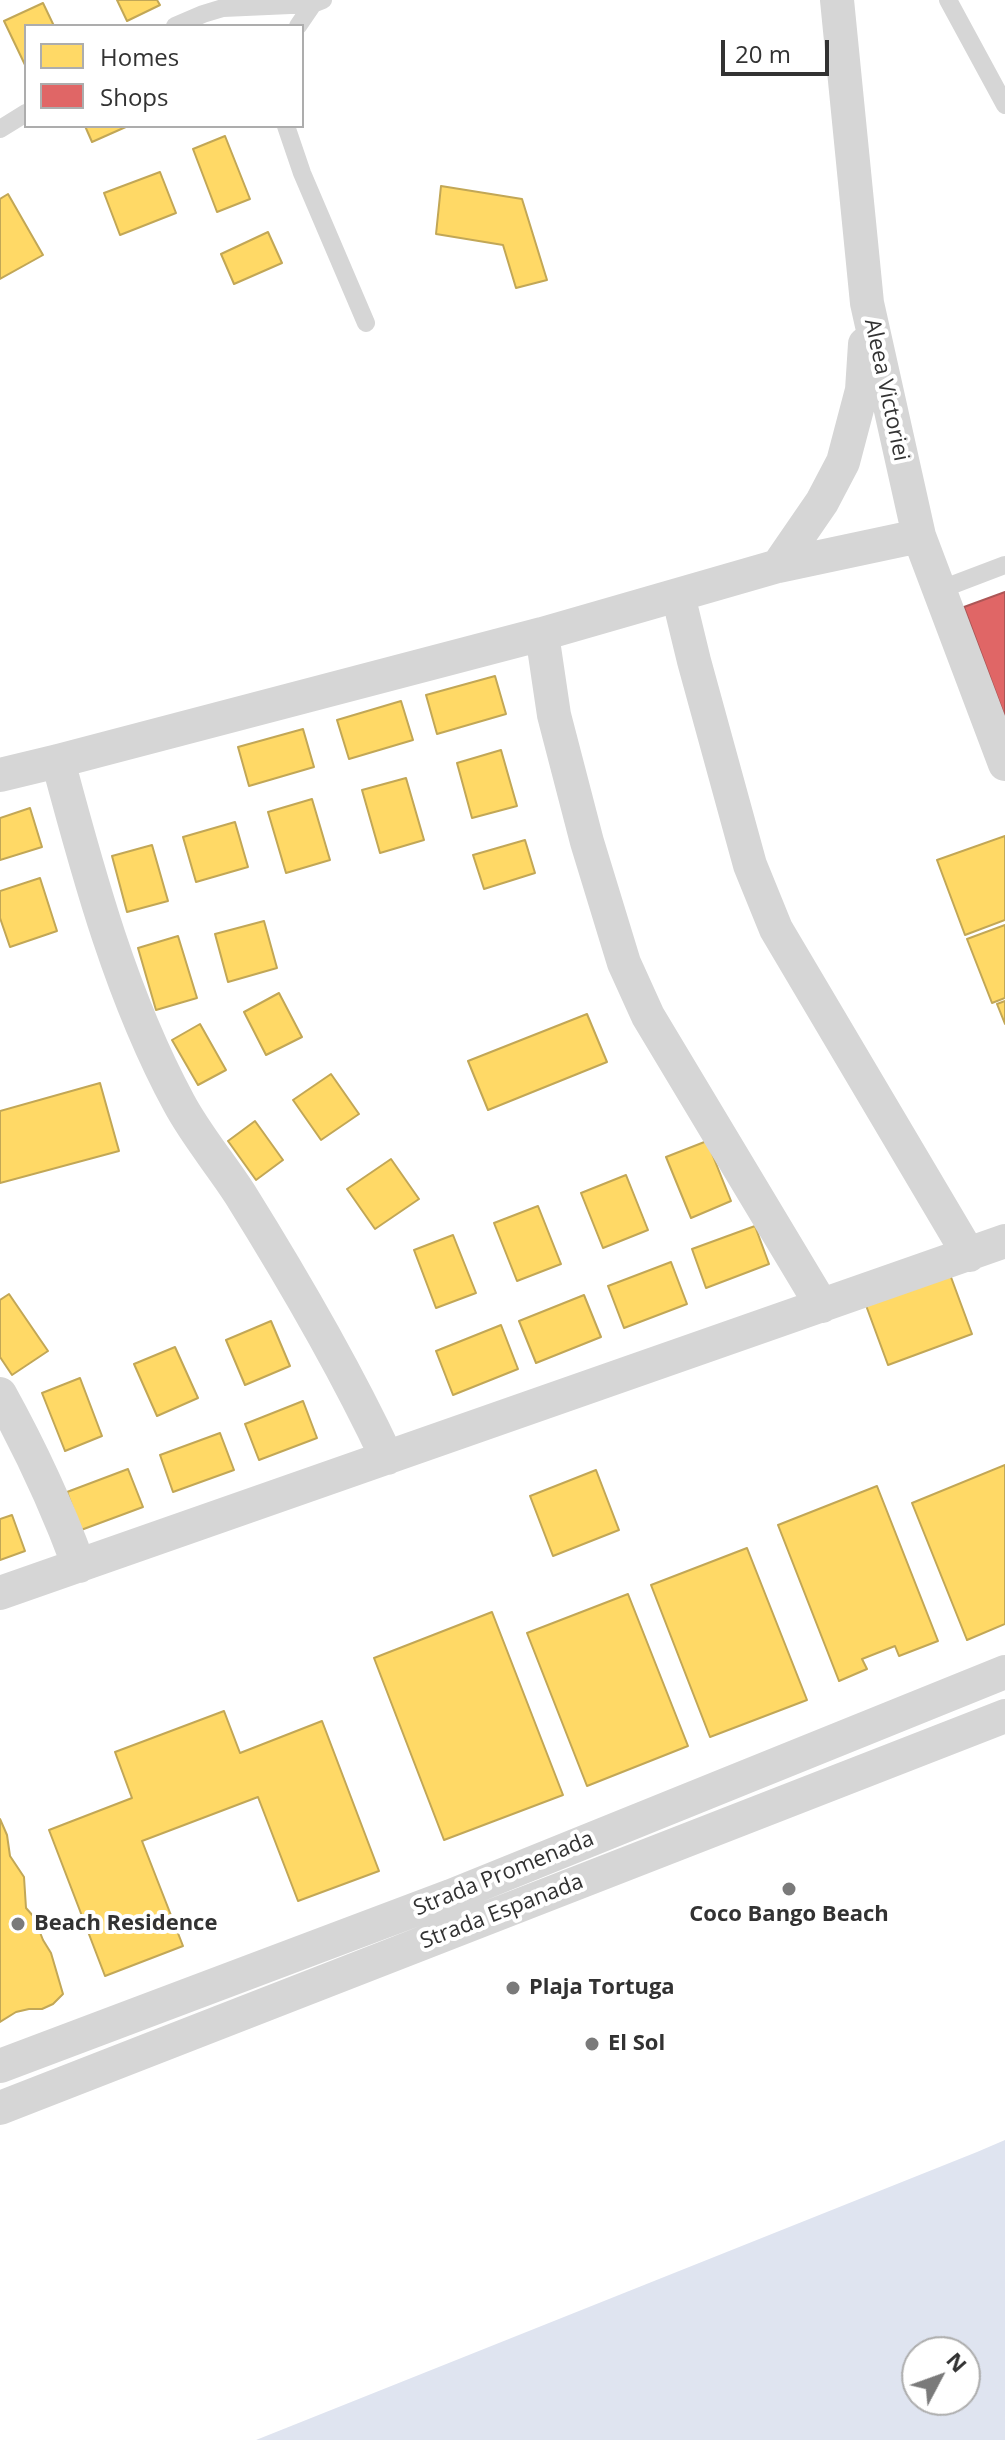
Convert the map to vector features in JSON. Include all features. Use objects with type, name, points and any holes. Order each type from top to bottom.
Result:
[{"type":"street","name":"Aleea Victoriei","points":[[837,0],[867,303],[919,536],[1005,764]]},
{"type":"street","points":[[778,566],[822,502],[843,462],[862,390],[867,303]]},
{"type":"street","points":[[0,775],[542,634],[778,566],[919,536]]},
{"type":"street","points":[[678,595],[750,865],[776,929],[969,1255]]},
{"type":"street","points":[[542,634],[554,715],[587,842],[624,963],[648,1016],[822,1306]]},
{"type":"street","points":[[58,761],[88,872],[141,1025],[180,1105],[303,1297],[347,1376],[387,1458]]},
{"type":"street","points":[[0,1593],[1005,1241]]},
{"type":"street","points":[[0,1394],[26,1440],[60,1513],[79,1566]]},
{"type":"street","name":"Strada Promenada","points":[[0,2066],[451,1896],[1005,1672]]},
{"type":"street","name":"Strada Espanada","points":[[0,2108],[1005,1716]]},
{"type":"lane","points":[[948,0],[1005,105]]},
{"type":"lane","points":[[180,24],[223,8],[318,2]]},
{"type":"lane","points":[[300,24],[318,2]]},
{"type":"lane","points":[[0,129],[24,114]]},
{"type":"lane","points":[[287,128],[302,173],[366,323]]},
{"type":"lane","points":[[939,590],[1005,565]]},
{"type":"shaded area","points":[[1005,2140],[1005,2440],[256,2440],[977,2152]]},
{"type":"building: Homes","points":[[117,0],[157,0],[160,5],[127,21]]},
{"type":"building: Homes","points":[[43,3],[53,24],[24,24],[24,63],[4,21]]},
{"type":"building: Homes","points":[[86,128],[124,128],[92,142]]},
{"type":"building: Homes","points":[[225,136],[250,199],[217,212],[193,149]]},
{"type":"building: Homes","points":[[160,172],[176,213],[120,235],[104,193]]},
{"type":"building: Homes","points":[[441,186],[522,199],[547,280],[516,288],[503,245],[436,234]]},
{"type":"building: Homes","points":[[8,194],[43,255],[0,279],[0,199]]},
{"type":"building: Homes","points":[[268,232],[282,263],[234,284],[221,254]]},
{"type":"building: Homes","points":[[495,676],[506,714],[437,734],[426,695]]},
{"type":"building: Homes","points":[[401,701],[413,740],[349,759],[337,720]]},
{"type":"building: Homes","points":[[303,729],[314,767],[249,786],[238,747]]},
{"type":"building: Homes","points":[[501,750],[517,806],[472,818],[457,763]]},
{"type":"building: Homes","points":[[406,778],[424,840],[380,853],[362,790]]},
{"type":"building: Homes","points":[[312,799],[330,860],[286,873],[268,812]]},
{"type":"building: Homes","points":[[30,808],[42,847],[0,860],[0,818]]},
{"type":"building: Homes","points":[[235,822],[248,867],[196,882],[183,837]]},
{"type":"building: Homes","points":[[1005,836],[1005,920],[965,935],[937,860]]},
{"type":"building: Homes","points":[[525,840],[535,873],[484,889],[473,855]]},
{"type":"building: Homes","points":[[152,845],[168,901],[127,912],[112,856]]},
{"type":"building: Homes","points":[[40,878],[57,931],[10,947],[0,918],[0,891]]},
{"type":"building: Homes","points":[[264,921],[277,968],[228,982],[215,934]]},
{"type":"building: Homes","points":[[1005,925],[1005,998],[992,1003],[967,939]]},
{"type":"building: Homes","points":[[178,936],[197,998],[156,1010],[138,948]]},
{"type":"building: Homes","points":[[279,993],[302,1037],[266,1055],[244,1012]]},
{"type":"building: Homes","points":[[1005,1001],[1005,1024],[997,1004]]},
{"type":"building: Homes","points":[[587,1014],[607,1062],[488,1110],[468,1061]]},
{"type":"building: Homes","points":[[200,1024],[226,1070],[198,1085],[172,1040]]},
{"type":"building: Homes","points":[[331,1074],[359,1114],[321,1140],[293,1100]]},
{"type":"building: Homes","points":[[100,1083],[119,1151],[0,1183],[0,1111]]},
{"type":"building: Homes","points":[[255,1121],[283,1160],[256,1180],[228,1141]]},
{"type":"building: Homes","points":[[707,1141],[731,1201],[691,1218],[666,1157]]},
{"type":"building: Homes","points":[[391,1159],[419,1199],[375,1229],[347,1189]]},
{"type":"building: Homes","points":[[626,1175],[648,1230],[603,1248],[581,1193]]},
{"type":"building: Homes","points":[[538,1206],[561,1264],[517,1281],[494,1223]]},
{"type":"building: Homes","points":[[755,1226],[769,1264],[706,1288],[692,1249]]},
{"type":"building: Homes","points":[[453,1235],[476,1293],[436,1308],[414,1250]]},
{"type":"building: Homes","points":[[671,1262],[687,1304],[624,1328],[608,1286]]},
{"type":"building: Homes","points":[[948,1269],[972,1334],[888,1365],[864,1300]]},
{"type":"building: Homes","points":[[9,1294],[48,1351],[12,1375],[0,1357],[0,1300]]},
{"type":"building: Homes","points":[[584,1295],[601,1337],[536,1363],[519,1321]]},
{"type":"building: Homes","points":[[271,1321],[290,1366],[245,1385],[226,1340]]},
{"type":"building: Homes","points":[[501,1325],[518,1369],[453,1395],[436,1351]]},
{"type":"building: Homes","points":[[175,1347],[198,1398],[157,1416],[134,1364]]},
{"type":"building: Homes","points":[[80,1378],[102,1436],[65,1451],[42,1393]]},
{"type":"building: Homes","points":[[303,1401],[317,1438],[259,1460],[245,1424]]},
{"type":"building: Homes","points":[[220,1433],[234,1470],[173,1492],[160,1455]]},
{"type":"building: Homes","points":[[1005,1465],[1005,1624],[967,1640],[912,1503]]},
{"type":"building: Homes","points":[[128,1469],[143,1507],[81,1530],[67,1492]]},
{"type":"building: Homes","points":[[596,1470],[619,1530],[553,1556],[530,1496]]},
{"type":"building: Homes","points":[[877,1486],[938,1641],[899,1656],[895,1646],[862,1659],[867,1669],[839,1681],[778,1525]]},
{"type":"building: Homes","points":[[12,1515],[25,1551],[0,1560],[0,1519]]},
{"type":"building: Homes","points":[[747,1548],[807,1700],[710,1737],[651,1585]]},
{"type":"building: Homes","points":[[628,1594],[688,1746],[587,1786],[527,1633]]},
{"type":"building: Homes","points":[[492,1612],[563,1795],[444,1840],[374,1658]]},
{"type":"building: Homes","points":[[224,1711],[240,1753],[322,1721],[379,1871],[298,1901],[258,1797],[142,1841],[183,1946],[105,1976],[49,1830],[132,1798],[115,1752]]},
{"type":"building: Homes","name":"Beach Residence","points":[[0,1819],[7,1835],[10,1856],[24,1877],[26,1908],[34,1917],[51,1953],[63,1994],[42,2009],[16,2012],[0,2022]]},
{"type":"building: Shops","points":[[1005,592],[1005,717],[964,607]]},
{"type":"place","name":"Coco Bango Beach","points":[[789,1889]]},
{"type":"place","name":"Beach Residence","points":[[18,1924]]},
{"type":"place","name":"Plaja Tortuga","points":[[513,1988]]},
{"type":"place","name":"El Sol","points":[[592,2044]]}]
